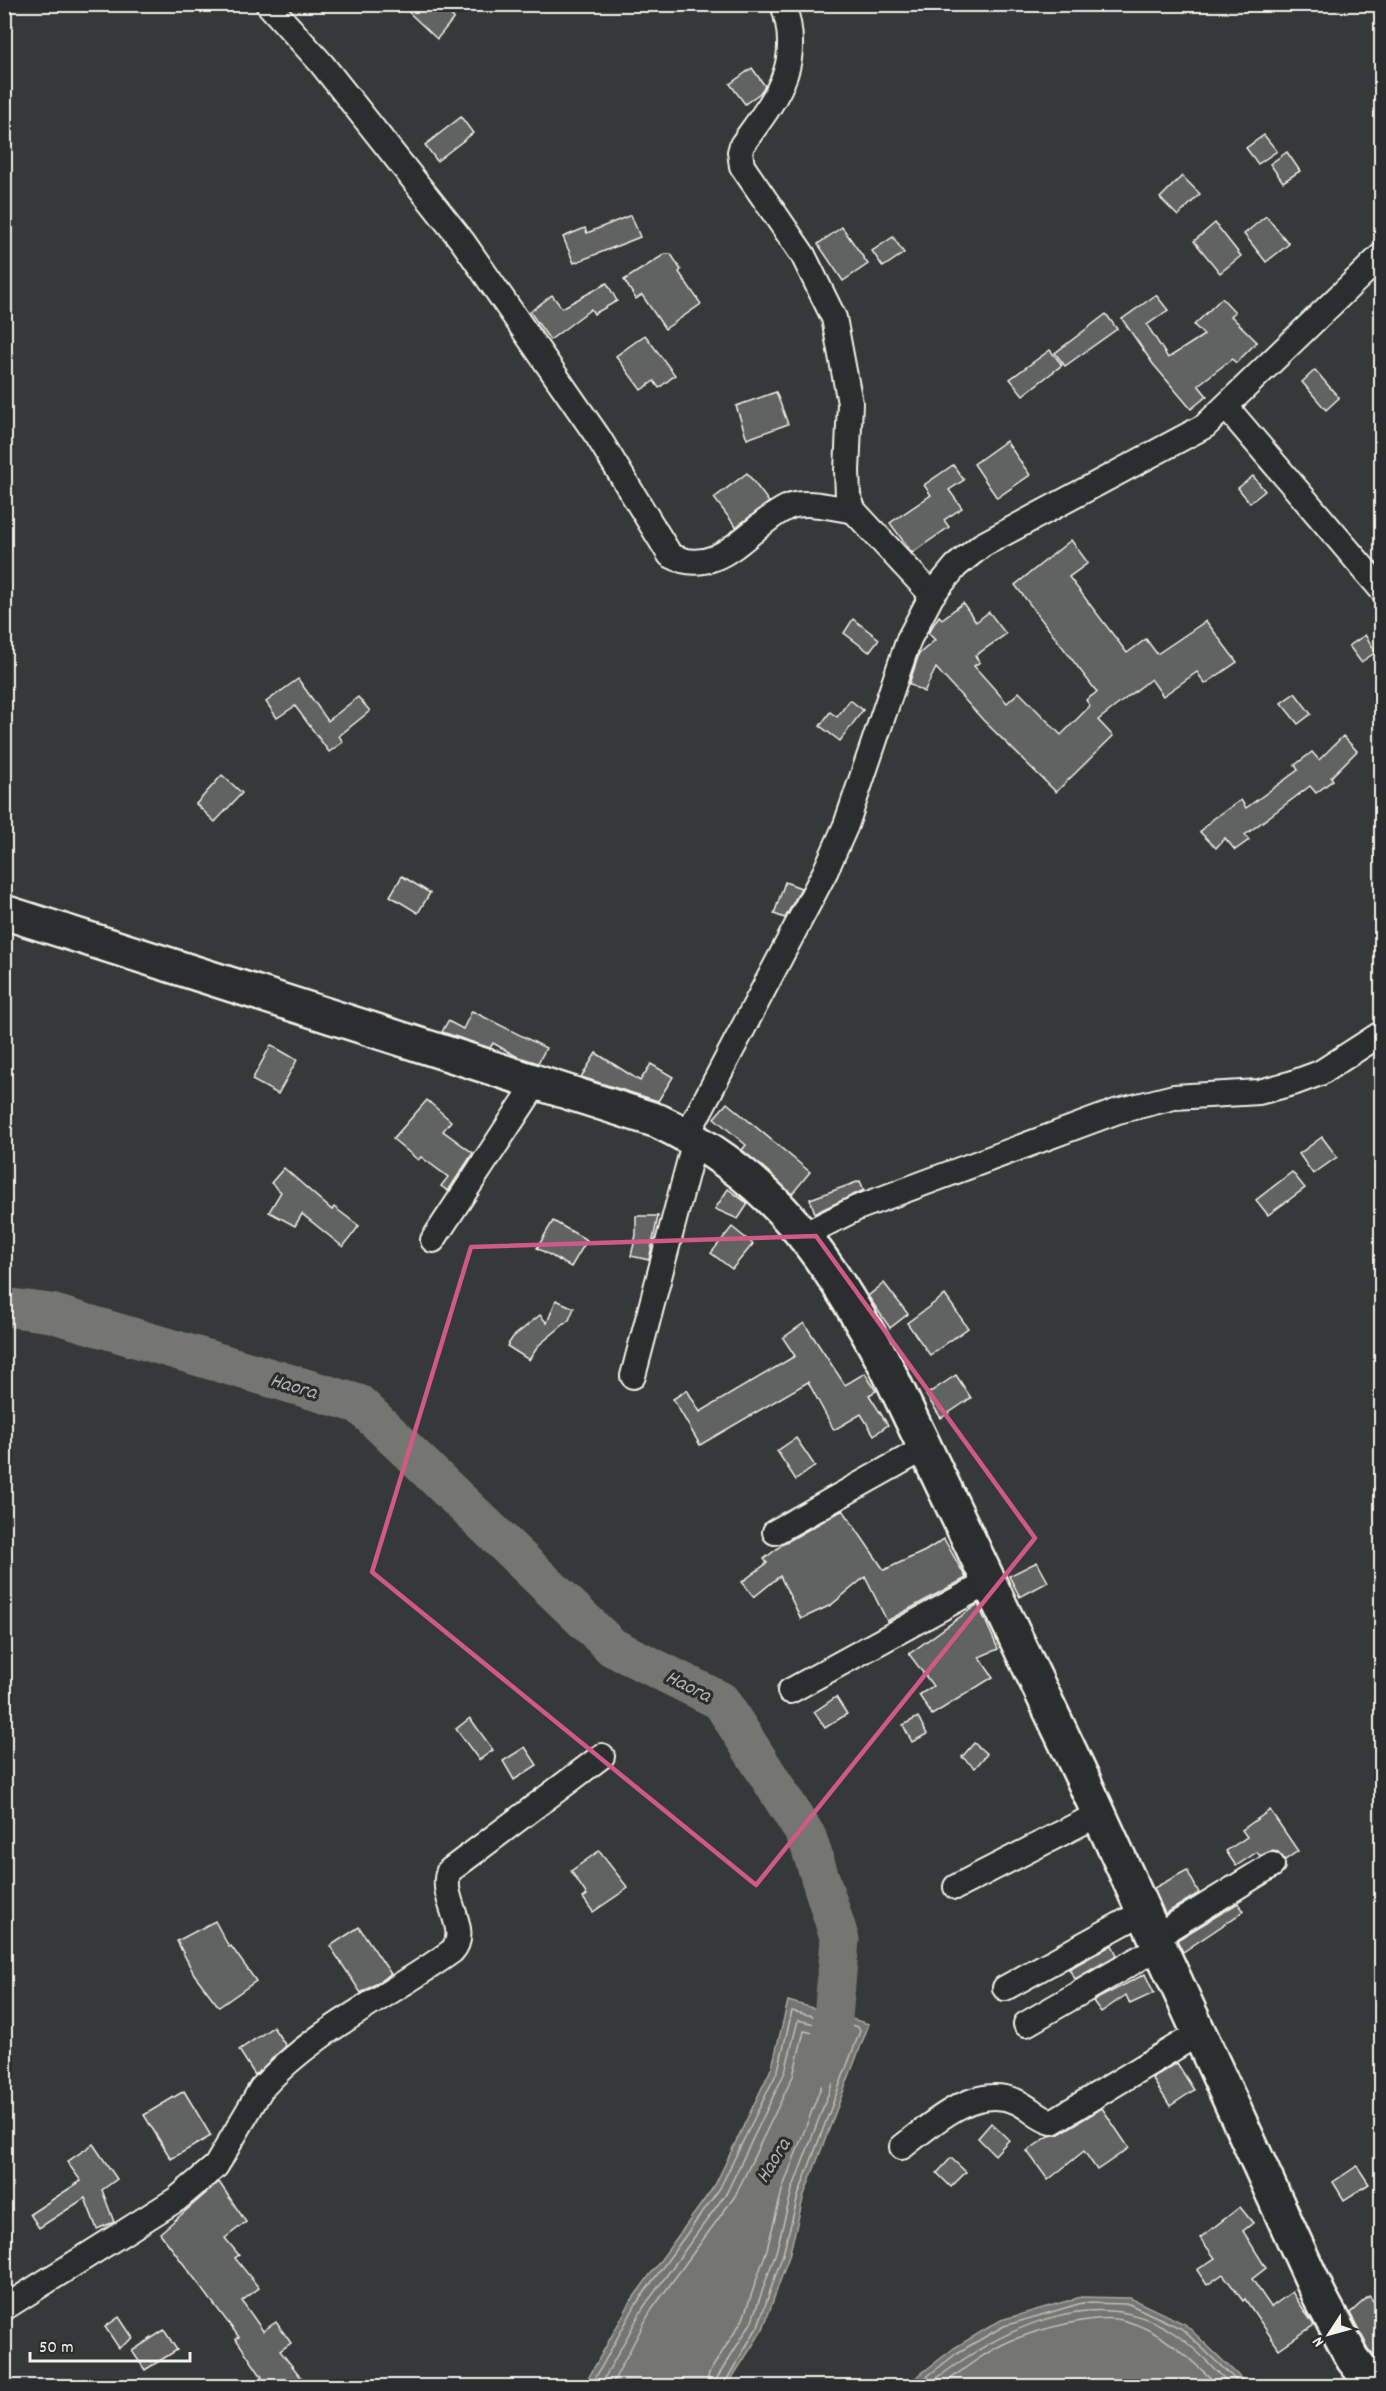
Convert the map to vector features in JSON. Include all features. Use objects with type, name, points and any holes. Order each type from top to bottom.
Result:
[{"type":"street","points":[[268,4],[342,89],[463,242],[598,437],[670,555],[694,562],[709,560],[740,544],[787,507],[802,504],[854,511]]},
{"type":"street","points":[[783,4],[791,46],[786,77],[781,90],[742,145],[740,159],[746,175],[803,255],[834,318],[850,403],[847,471],[848,496],[854,511],[932,595]]},
{"type":"street","points":[[633,1376],[691,1137],[825,872],[856,797],[909,639],[932,595],[956,566],[982,545],[1095,483],[1187,438],[1227,408],[1382,255]]},
{"type":"street","points":[[1227,408],[1382,590]]},
{"type":"street","points":[[4,912],[658,1121],[691,1137],[730,1163],[774,1200],[805,1234],[862,1323],[925,1448],[1099,1814],[1319,2295],[1353,2360],[1374,2386]]},
{"type":"street","points":[[805,1234],[857,1208],[1118,1111],[1174,1097],[1259,1092],[1293,1083],[1320,1073],[1382,1034]]},
{"type":"street","points":[[433,1239],[537,1082]]},
{"type":"street","points":[[775,1532],[925,1448]]},
{"type":"street","points":[[790,1691],[989,1582]]},
{"type":"street","points":[[4,2308],[177,2199],[216,2166],[261,2089],[270,2079],[331,2029],[452,1951],[459,1944],[459,1936],[445,1880],[449,1871],[602,1756]]},
{"type":"street","points":[[956,1887],[1099,1814]]},
{"type":"street","points":[[1026,2024],[1153,1932],[1272,1865]]},
{"type":"street","points":[[1005,1988],[1153,1932]]},
{"type":"street","points":[[902,2147],[949,2111],[965,2103],[996,2098],[1014,2100],[1044,2120],[1052,2122],[1198,2033]]},
{"type":"highlighted area","points":[[816,1236],[1035,1538],[756,1885],[372,1572],[471,1247]]},
{"type":"water","points":[[788,2001],[869,2024],[804,2195],[789,2256],[763,2329],[727,2386],[584,2386],[631,2301],[715,2185],[772,2067]]},
{"type":"water","points":[[1081,2297],[1130,2298],[1185,2324],[1249,2386],[905,2386],[954,2348],[1001,2320]]},
{"type":"building","points":[[400,4],[438,4],[454,18],[437,39]]},
{"type":"building","points":[[752,68],[765,86],[760,93],[745,104],[730,84]]},
{"type":"building","points":[[461,117],[473,133],[437,161],[425,145]]},
{"type":"building","points":[[1264,135],[1277,151],[1258,164],[1246,148]]},
{"type":"building","points":[[1287,152],[1300,171],[1283,182],[1270,164]]},
{"type":"building","points":[[1182,176],[1200,194],[1178,216],[1160,198]]},
{"type":"building","points":[[631,215],[640,237],[574,263],[563,237],[585,228],[587,233]]},
{"type":"building","points":[[1266,216],[1289,244],[1266,262],[1244,234]]},
{"type":"building","points":[[1215,223],[1241,256],[1220,273],[1194,241]]},
{"type":"building","points":[[842,227],[868,264],[843,281],[818,244]]},
{"type":"building","points":[[893,237],[904,253],[883,267],[872,251]]},
{"type":"building","points":[[665,254],[671,254],[681,270],[679,272],[701,304],[665,329],[642,295],[636,299],[624,280]]},
{"type":"building","points":[[607,283],[617,301],[594,314],[591,309],[550,340],[530,312],[552,295],[562,308]]},
{"type":"building","points":[[1156,295],[1168,310],[1147,325],[1168,358],[1204,335],[1194,325],[1222,298],[1235,312],[1231,316],[1257,342],[1236,363],[1232,359],[1198,385],[1207,396],[1191,409],[1153,364],[1122,319]]},
{"type":"building","points":[[1106,314],[1117,329],[1065,366],[1055,353]]},
{"type":"building","points":[[645,335],[675,375],[659,388],[654,381],[641,390],[616,356]]},
{"type":"building","points":[[1050,350],[1062,365],[1023,395],[1010,379]]},
{"type":"building","points":[[1315,370],[1339,398],[1326,410],[1302,382]]},
{"type":"building","points":[[776,392],[788,424],[747,439],[736,406]]},
{"type":"building","points":[[1006,441],[1030,475],[997,498],[974,464]]},
{"type":"building","points":[[953,465],[964,480],[949,490],[962,508],[944,520],[949,527],[912,553],[890,523],[931,495],[924,485]]},
{"type":"building","points":[[747,473],[769,502],[736,527],[714,498]]},
{"type":"building","points":[[1253,476],[1265,491],[1250,503],[1238,488]]},
{"type":"building","points":[[1071,540],[1088,563],[1069,577],[1127,653],[1146,639],[1157,654],[1206,621],[1237,662],[1205,684],[1197,672],[1163,696],[1151,679],[1098,720],[1113,736],[1056,792],[983,720],[936,668],[924,692],[909,684],[919,654],[935,640],[928,633],[939,616],[942,619],[963,603],[976,622],[989,612],[1006,634],[975,656],[980,662],[974,666],[1007,703],[1019,692],[1061,735],[1090,706],[1086,700],[1097,692],[1015,585]]},
{"type":"building","points":[[853,619],[879,639],[869,652],[844,633]]},
{"type":"building","points":[[1365,635],[1376,652],[1361,662],[1349,646]]},
{"type":"building","points":[[298,679],[328,721],[358,697],[370,711],[339,736],[343,742],[329,752],[295,706],[277,718],[266,702]]},
{"type":"building","points":[[1295,693],[1311,714],[1298,724],[1281,703]]},
{"type":"building","points":[[850,700],[863,710],[840,741],[820,726],[830,712],[837,717]]},
{"type":"building","points":[[1343,736],[1357,751],[1331,777],[1333,780],[1316,793],[1310,786],[1245,835],[1249,840],[1235,850],[1225,838],[1216,848],[1200,832],[1213,819],[1241,800],[1246,808],[1298,770],[1295,765],[1312,752],[1319,760]]},
{"type":"building","points":[[222,775],[242,793],[215,822],[196,804]]},
{"type":"building","points":[[402,876],[430,893],[418,913],[390,896]]},
{"type":"building","points":[[785,882],[801,888],[785,918],[774,914]]},
{"type":"building","points":[[472,1011],[546,1048],[538,1063],[516,1056],[493,1043],[490,1048],[442,1032],[448,1021],[463,1029]]},
{"type":"building","points":[[271,1045],[297,1060],[278,1094],[252,1080]]},
{"type":"building","points":[[596,1053],[640,1081],[651,1064],[673,1077],[658,1101],[581,1077]]},
{"type":"building","points":[[427,1100],[451,1121],[443,1131],[473,1153],[448,1191],[441,1186],[448,1177],[421,1157],[418,1160],[393,1139]]},
{"type":"building","points":[[727,1103],[810,1172],[792,1194],[742,1150],[746,1145],[714,1118]]},
{"type":"building","points":[[1322,1137],[1337,1157],[1313,1174],[1299,1154]]},
{"type":"building","points":[[284,1168],[332,1210],[334,1207],[359,1226],[343,1247],[302,1214],[295,1226],[269,1212],[281,1192],[271,1183]]},
{"type":"building","points":[[1292,1172],[1305,1188],[1268,1215],[1256,1200]]},
{"type":"building","points":[[860,1181],[864,1190],[815,1213],[810,1199]]},
{"type":"building","points":[[728,1189],[748,1204],[738,1219],[715,1209]]},
{"type":"building","points":[[636,1216],[658,1216],[649,1260],[631,1256],[636,1235]]},
{"type":"building","points":[[553,1221],[587,1240],[571,1267],[537,1248]]},
{"type":"building","points":[[732,1227],[753,1244],[732,1269],[711,1253]]},
{"type":"building","points":[[884,1283],[908,1314],[890,1328],[868,1296]]},
{"type":"building","points":[[945,1295],[968,1328],[930,1355],[907,1323]]},
{"type":"building","points":[[556,1300],[574,1308],[569,1320],[539,1345],[529,1360],[507,1346],[513,1337],[540,1315],[547,1323]]},
{"type":"building","points":[[804,1323],[845,1385],[865,1373],[876,1391],[869,1395],[888,1425],[874,1435],[861,1414],[834,1430],[808,1382],[700,1445],[673,1399],[687,1390],[700,1412],[795,1356],[783,1338]]},
{"type":"building","points":[[956,1375],[971,1398],[941,1418],[926,1395]]},
{"type":"building","points":[[796,1438],[815,1466],[796,1480],[777,1451]]},
{"type":"building","points":[[843,1510],[884,1570],[925,1551],[944,1539],[966,1578],[887,1621],[865,1577],[831,1605],[801,1619],[780,1576],[754,1597],[742,1582],[767,1563],[764,1559],[783,1544]]},
{"type":"building","points":[[1037,1562],[1048,1582],[1020,1597],[1009,1576]]},
{"type":"building","points":[[978,1604],[998,1649],[979,1657],[993,1677],[932,1715],[919,1695],[933,1686],[909,1654]]},
{"type":"building","points":[[836,1697],[847,1714],[825,1728],[814,1712]]},
{"type":"building","points":[[918,1717],[927,1734],[912,1742],[903,1725]]},
{"type":"building","points":[[470,1718],[493,1750],[479,1760],[456,1729]]},
{"type":"building","points":[[974,1743],[987,1754],[975,1768],[962,1757]]},
{"type":"building","points":[[525,1747],[537,1765],[514,1780],[503,1761]]},
{"type":"building","points":[[1270,1810],[1298,1851],[1285,1860],[1278,1852],[1271,1851],[1260,1856],[1257,1852],[1236,1866],[1226,1851],[1247,1837],[1242,1830]]},
{"type":"building","points":[[599,1851],[628,1888],[593,1912],[583,1898],[587,1895],[571,1871]]},
{"type":"building","points":[[1187,1870],[1199,1893],[1165,1914],[1154,1888]]},
{"type":"building","points":[[1238,1903],[1244,1911],[1183,1952],[1177,1940]]},
{"type":"building","points":[[215,1921],[229,1947],[231,1946],[256,1981],[219,2007],[194,1974],[177,1941]]},
{"type":"building","points":[[359,1927],[391,1974],[361,1993],[330,1946]]},
{"type":"building","points":[[1112,1945],[1117,1955],[1075,1979],[1069,1969]]},
{"type":"building","points":[[1145,1974],[1154,1993],[1130,2004],[1126,1995],[1101,2012],[1093,2001]]},
{"type":"building","points":[[273,2027],[286,2046],[255,2075],[239,2050]]},
{"type":"building","points":[[1177,2063],[1194,2090],[1170,2106],[1152,2078]]},
{"type":"building","points":[[184,2091],[211,2136],[171,2159],[144,2115]]},
{"type":"building","points":[[1102,2108],[1129,2148],[1097,2170],[1084,2151],[1048,2180],[1027,2151],[1049,2136],[1059,2134]]},
{"type":"building","points":[[991,2123],[1009,2140],[995,2155],[978,2138]]},
{"type":"building","points":[[93,2144],[117,2179],[102,2190],[114,2222],[97,2229],[85,2198],[39,2228],[30,2214],[81,2181],[67,2162]]},
{"type":"building","points":[[951,2158],[966,2172],[951,2187],[937,2173]]},
{"type":"building","points":[[1357,2166],[1369,2184],[1344,2200],[1333,2182]]},
{"type":"building","points":[[219,2182],[246,2222],[225,2238],[239,2255],[235,2258],[259,2288],[242,2301],[263,2331],[276,2322],[291,2343],[280,2351],[308,2386],[249,2386],[262,2377],[236,2339],[239,2337],[160,2233]]},
{"type":"building","points":[[1240,2207],[1253,2223],[1243,2231],[1266,2268],[1252,2279],[1271,2307],[1292,2292],[1314,2325],[1279,2349],[1245,2299],[1243,2301],[1223,2274],[1207,2285],[1197,2270],[1215,2258],[1200,2238]]},
{"type":"building","points":[[1369,2296],[1382,2311],[1382,2365],[1369,2349],[1350,2313]]},
{"type":"building","points":[[119,2317],[133,2338],[119,2348],[105,2327]]},
{"type":"building","points":[[164,2330],[177,2350],[145,2370],[132,2351]]},
{"type":"waterway","name":"Haora","points":[[4,1307],[51,1313],[359,1404],[612,1647],[721,1701],[807,1837],[840,1940],[830,2051],[823,2066]]}]
